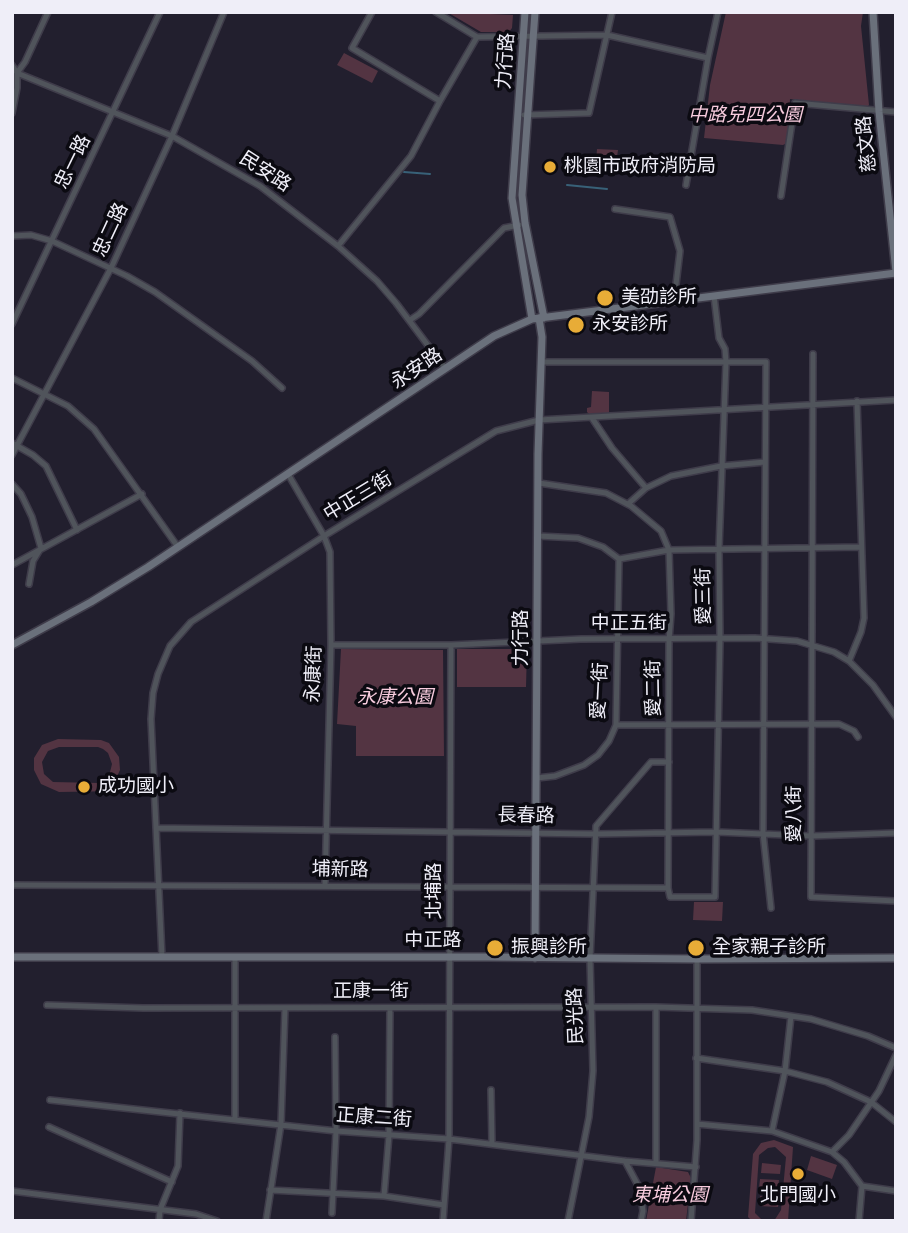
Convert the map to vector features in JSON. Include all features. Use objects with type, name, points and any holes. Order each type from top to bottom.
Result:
[{"type":"street","points":[[16,73],[48,12]]},
{"type":"street","name":"忠一路","points":[[12,324],[160,12]]},
{"type":"street","name":"忠二路","points":[[12,455],[15,444],[45,393],[110,268],[172,136],[224,12]]},
{"type":"street","points":[[372,12],[352,48],[440,101]]},
{"type":"street","points":[[436,12],[477,37],[607,35],[708,58]]},
{"type":"street","name":"力行路","points":[[524,12],[512,198],[515,226],[542,337],[538,483],[535,958]]},
{"type":"street","name":"力行路","points":[[535,12],[522,172],[525,223],[538,319]]},
{"type":"street","points":[[518,115],[589,113],[612,12]]},
{"type":"street","points":[[686,185],[718,12]]},
{"type":"street","name":"慈文路","points":[[873,12],[879,113],[893,213],[896,272]]},
{"type":"street","points":[[338,246],[411,156],[477,37]]},
{"type":"street","points":[[12,65],[16,73],[16,97],[12,113]]},
{"type":"street","name":"民安路","points":[[16,73],[172,136],[261,186],[338,246],[377,281],[445,368]]},
{"type":"street","points":[[781,197],[795,103],[879,113],[896,112]]},
{"type":"street","points":[[615,209],[670,217],[680,251],[674,301]]},
{"type":"street","points":[[410,320],[504,228],[525,223]]},
{"type":"street","points":[[12,236],[31,235],[52,241],[155,292],[252,361],[282,388]]},
{"type":"street","name":"永安路","points":[[12,645],[91,602],[178,547],[494,336],[538,319],[896,272]]},
{"type":"street","name":"愛三街","points":[[670,897],[715,897],[719,549],[722,409],[726,362],[725,349],[719,338],[714,296]]},
{"type":"street","name":"愛八街","points":[[813,355],[811,897],[896,901]]},
{"type":"street","points":[[542,362],[766,362],[763,833],[771,908]]},
{"type":"street","points":[[12,378],[45,393],[78,413],[94,429],[178,547]]},
{"type":"street","name":"中正三街","points":[[162,957],[152,706],[158,674],[170,646],[191,622],[324,536],[496,431],[539,421],[896,400]]},
{"type":"street","points":[[849,661],[864,618],[857,401]]},
{"type":"street","points":[[592,418],[612,448],[646,488]]},
{"type":"street","points":[[15,444],[46,466],[77,530]]},
{"type":"street","points":[[628,504],[646,488],[671,476],[721,466],[765,462]]},
{"type":"street","name":"永康街","points":[[288,474],[324,536],[330,552],[331,645],[325,886]]},
{"type":"street","points":[[538,483],[606,494],[628,504],[661,531],[669,550]]},
{"type":"street","points":[[12,484],[21,494],[32,517],[41,548],[33,561],[29,584]]},
{"type":"street","points":[[12,565],[142,495]]},
{"type":"street","points":[[538,536],[578,538],[603,547],[619,559],[669,550],[861,547]]},
{"type":"street","name":"愛二街","points":[[669,550],[670,897]]},
{"type":"street","name":"愛一街","points":[[537,778],[555,776],[584,765],[598,755],[609,741],[616,725],[619,559]]},
{"type":"street","name":"中正五街","points":[[331,645],[451,645],[618,639],[797,641],[834,652],[849,661],[873,685],[896,717]]},
{"type":"street","name":"北埔路","points":[[443,1221],[449,1139],[451,645]]},
{"type":"street","points":[[616,725],[839,724],[854,731],[858,737]]},
{"type":"street","points":[[595,834],[596,826],[651,762],[669,762]]},
{"type":"street","name":"長春路","points":[[156,828],[536,831],[595,834],[716,832],[811,836],[896,833]]},
{"type":"street","name":"民光路","points":[[568,1221],[589,1117],[593,1071],[590,959],[595,834]]},
{"type":"street","name":"埔新路","points":[[12,884],[668,888]]},
{"type":"street","name":"中正路","points":[[12,957],[896,958]]},
{"type":"street","points":[[234,1120],[235,957]]},
{"type":"street","points":[[691,1221],[697,1124],[697,959]]},
{"type":"street","name":"正康一街","points":[[47,1006],[656,1007],[752,1010],[811,1019],[856,1032],[896,1048]]},
{"type":"street","points":[[656,1007],[656,1163]]},
{"type":"street","points":[[266,1221],[281,1124],[285,1008]]},
{"type":"street","points":[[384,1196],[389,1135],[390,1008]]},
{"type":"street","points":[[772,1131],[785,1071],[791,1016]]},
{"type":"street","points":[[332,1213],[336,1131],[335,1037]]},
{"type":"street","points":[[832,1152],[849,1135],[879,1091],[896,1055]]},
{"type":"street","points":[[696,1058],[785,1071],[828,1083],[870,1102],[896,1122]]},
{"type":"street","points":[[491,1090],[492,1144]]},
{"type":"street","name":"正康二街","points":[[50,1100],[336,1131],[449,1139],[696,1167]]},
{"type":"street","points":[[159,1221],[160,1210],[177,1166],[180,1113]]},
{"type":"street","points":[[697,1124],[772,1131],[832,1152],[844,1161],[862,1186],[859,1221]]},
{"type":"street","points":[[49,1127],[172,1182]]},
{"type":"street","points":[[625,1161],[640,1189],[643,1211],[641,1221]]},
{"type":"street","points":[[862,1186],[896,1191]]},
{"type":"street","points":[[270,1190],[384,1196],[444,1205]]},
{"type":"street","points":[[12,1191],[196,1214],[217,1221]]},
{"type":"green space","points":[[447,12],[513,15],[512,28],[509,32],[481,32]]},
{"type":"green space","name":"中路兒四公園","points":[[726,12],[863,12],[861,26],[869,105],[866,108],[790,99],[787,143],[783,145],[704,138],[710,85]]},
{"type":"green space","points":[[344,53],[378,71],[372,83],[337,65]]},
{"type":"green space","points":[[597,149],[618,150],[616,164],[596,162]]},
{"type":"green space","points":[[592,391],[609,392],[609,415],[591,416],[587,412],[587,408],[591,407]]},
{"type":"green space","name":"永康公園","points":[[341,649],[443,650],[444,756],[356,756],[356,726],[337,724]]},
{"type":"green space","name":"永康公園","points":[[457,649],[527,649],[526,687],[457,687]]},
{"type":"green space","points":[[58,739],[101,740],[109,743],[119,757],[120,770],[114,783],[121,783],[121,791],[59,792],[41,784],[34,770],[34,758],[42,745]],"holes":[[[59,747],[98,747],[108,753],[112,764],[109,776],[99,783],[53,782],[44,774],[42,762],[48,751]]]},
{"type":"green space","points":[[694,902],[723,902],[722,921],[693,920]]},
{"type":"green space","points":[[774,1140],[793,1147],[788,1221],[774,1221],[781,1210],[786,1157],[775,1147],[768,1148],[759,1155],[755,1213],[763,1221],[752,1221],[748,1217],[753,1154],[761,1143]]},
{"type":"green space","points":[[811,1156],[837,1165],[832,1179],[807,1170]]},
{"type":"green space","points":[[762,1163],[781,1165],[780,1174],[761,1173]]},
{"type":"green space","name":"東埔公園","points":[[656,1167],[688,1172],[691,1178],[686,1221],[646,1221]]},
{"type":"green space","points":[[760,1179],[779,1180],[778,1190],[759,1188]]},
{"type":"green space","points":[[760,1196],[779,1198],[778,1207],[759,1206]]},
{"type":"waterway","points":[[404,172],[430,174]]},
{"type":"waterway","points":[[567,185],[607,189]]},
{"type":"place","name":"桃園市政府消防局","points":[[550,167]]},
{"type":"place","name":"美劭診所","points":[[605,298]]},
{"type":"place","name":"永安診所","points":[[576,325]]},
{"type":"place","name":"成功國小","points":[[84,787]]},
{"type":"place","name":"振興診所","points":[[495,948]]},
{"type":"place","name":"全家親子診所","points":[[696,948]]},
{"type":"place","name":"北門國小","points":[[798,1174]]}]
